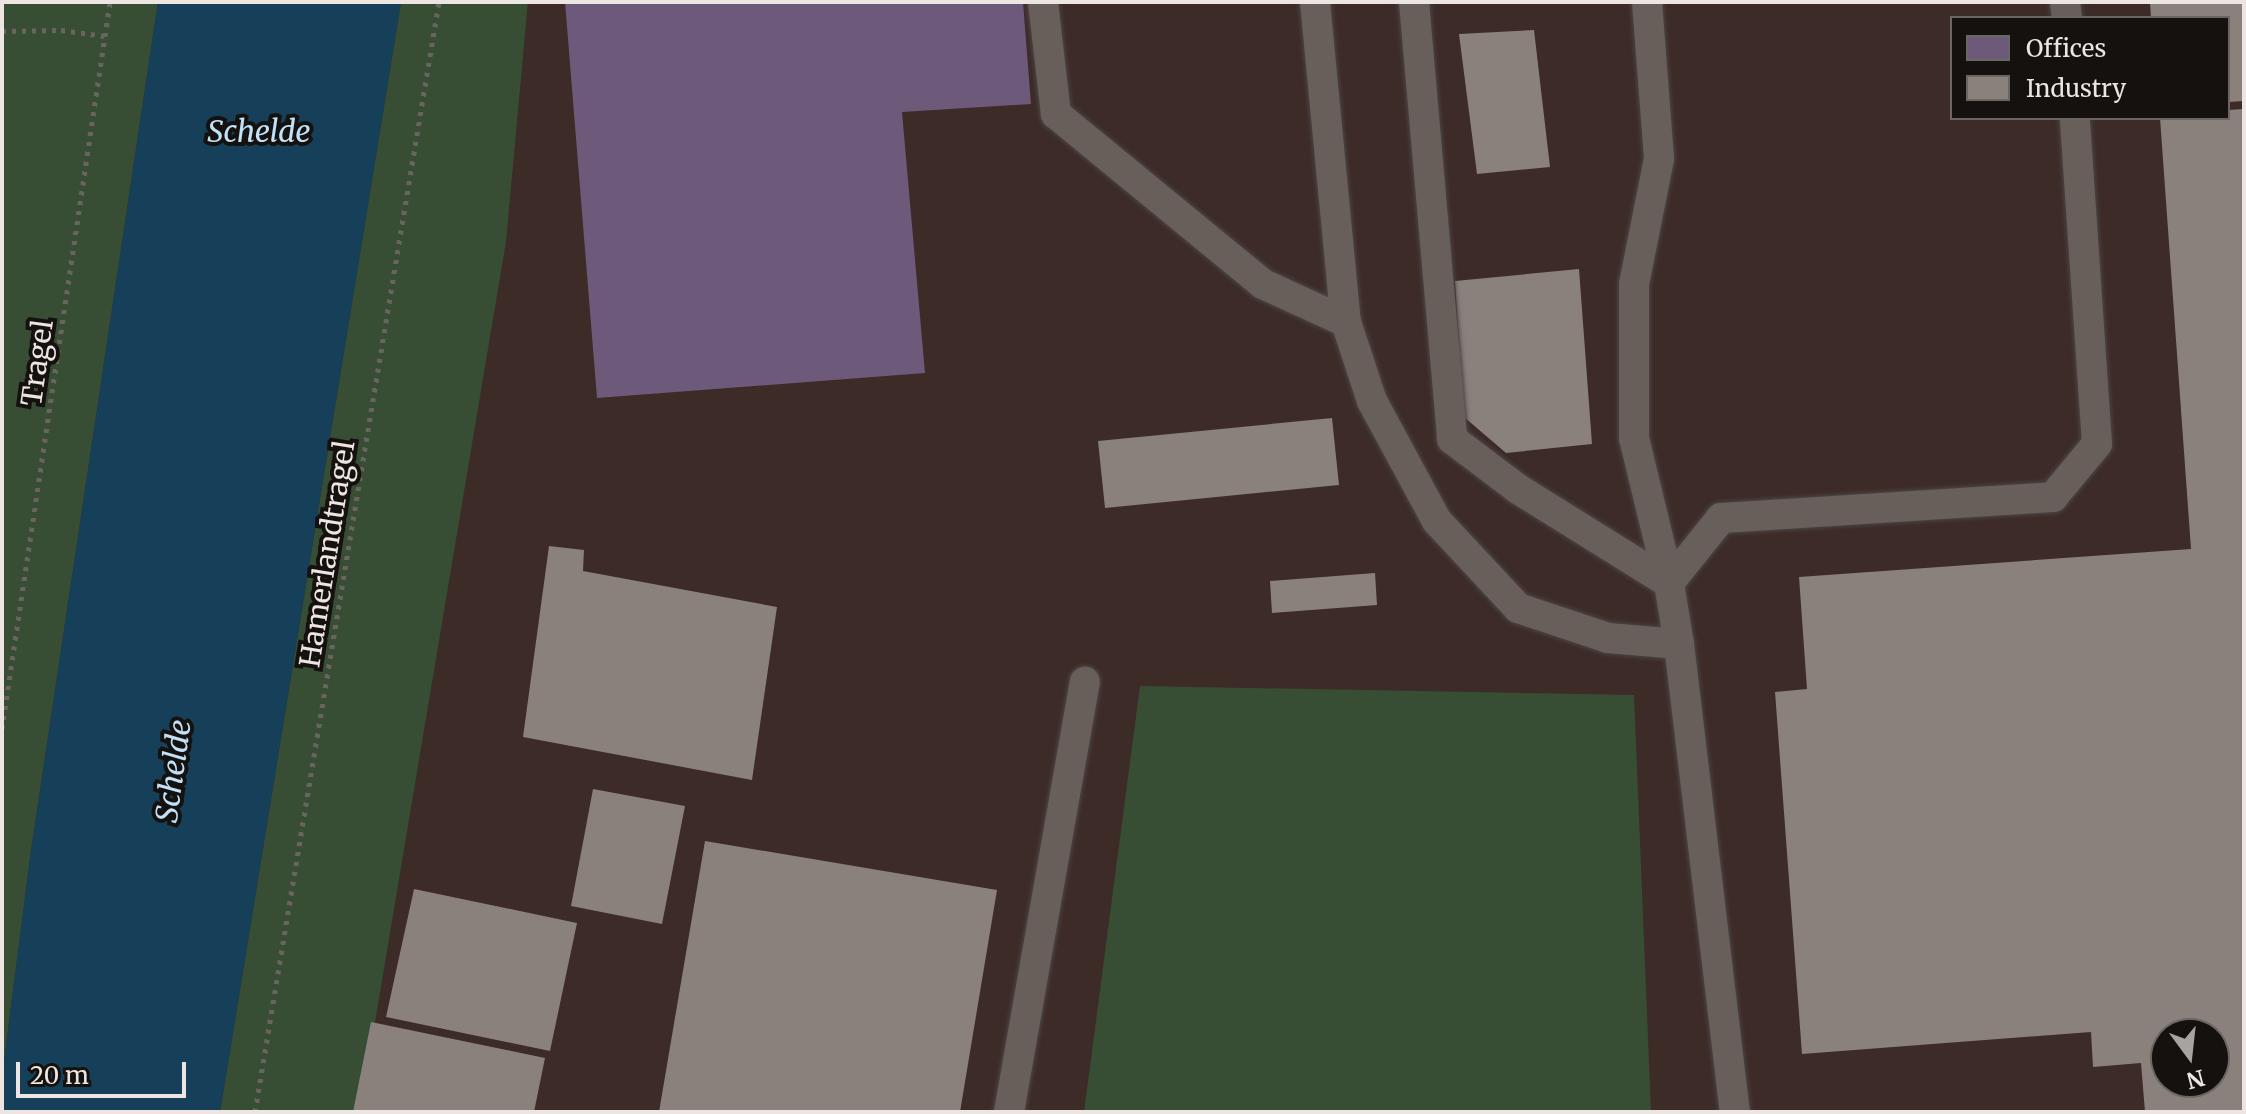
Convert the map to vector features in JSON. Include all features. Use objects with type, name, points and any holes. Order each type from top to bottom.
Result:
[{"type":"lane","points":[[1043,2],[1056,114],[1263,284],[1346,322]]},
{"type":"lane","points":[[1315,2],[1346,322],[1372,401],[1437,521],[1518,608],[1608,638],[1679,644]]},
{"type":"lane","points":[[1414,2],[1452,439],[1518,489],[1669,583]]},
{"type":"lane","points":[[1647,2],[1659,159],[1634,284],[1634,438],[1669,583],[1679,644],[1735,1112]]},
{"type":"lane","points":[[1669,583],[1721,518],[2053,497],[2097,444],[2075,120]]},
{"type":"lane","points":[[1009,1112],[1085,682]]},
{"type":"path","name":"Tragel","points":[[2,729],[110,2]]},
{"type":"path","name":"Hamerlandtragel","points":[[255,1112],[439,2]]},
{"type":"path","points":[[2,31],[61,30],[105,36]]},
{"type":"shaded area","points":[[528,2],[2244,2],[2244,1112],[360,1112],[506,242]]},
{"type":"green space","points":[[2,2],[158,2],[31,851],[2,1077]]},
{"type":"green space","points":[[401,2],[528,2],[506,242],[360,1112],[220,1112]]},
{"type":"green space","points":[[1140,686],[1634,695],[1651,1112],[1084,1112]]},
{"type":"water","name":"Schelde","points":[[158,2],[401,2],[220,1112],[2,1112],[2,1077],[31,851]]},
{"type":"building: Offices","points":[[565,2],[1023,2],[1031,104],[902,112],[925,373],[597,398]]},
{"type":"building: Industry","points":[[2150,2],[2244,2],[2244,101],[2230,102],[2230,16],[2151,16]]},
{"type":"building: Industry","points":[[1534,30],[1550,167],[1477,174],[1459,34]]},
{"type":"building: Industry","points":[[2244,109],[2244,1112],[2145,1112],[2141,1063],[2093,1067],[2091,1032],[1802,1054],[1775,692],[1807,689],[1799,577],[2191,549],[2160,120],[2230,120],[2230,110]]},
{"type":"building: Industry","points":[[1579,269],[1592,444],[1506,453],[1464,417],[1455,281]]},
{"type":"building: Industry","points":[[1332,418],[1339,485],[1105,508],[1098,441]]},
{"type":"building: Industry","points":[[549,546],[584,550],[583,571],[777,607],[752,780],[523,737]]},
{"type":"building: Industry","points":[[1375,573],[1377,605],[1272,613],[1270,581]]},
{"type":"building: Industry","points":[[593,789],[685,806],[662,924],[571,906]]},
{"type":"building: Industry","points":[[705,841],[997,890],[960,1112],[659,1112]]},
{"type":"building: Industry","points":[[414,889],[577,923],[550,1051],[386,1017]]},
{"type":"building: Industry","points":[[371,1022],[545,1058],[534,1112],[353,1112]]}]
